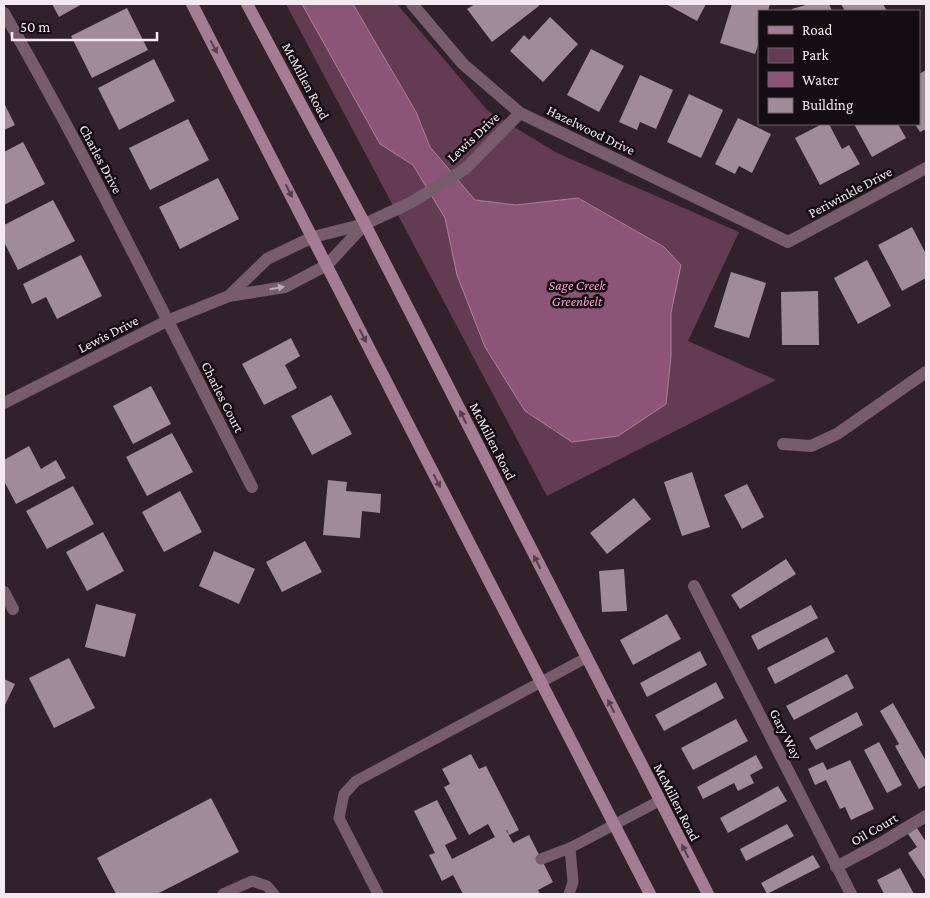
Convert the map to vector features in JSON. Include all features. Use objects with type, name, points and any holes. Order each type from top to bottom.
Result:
[{"type":"main road","points":[[192,4],[650,894]]},
{"type":"main road","name":"McMillen Road","points":[[247,4],[365,224],[708,894]]},
{"type":"street","name":"Hazelwood Drive","points":[[412,4],[463,64],[520,113],[788,242]]},
{"type":"street","name":"Charles Drive","points":[[4,13],[44,84],[167,321]]},
{"type":"street","name":"Lewis Drive","points":[[229,296],[267,259],[313,237],[365,224],[412,202],[464,168],[520,113]]},
{"type":"street","name":"Periwinkle Drive","points":[[788,242],[926,168]]},
{"type":"street","name":"Lewis Drive","points":[[4,403],[167,321],[229,296],[285,287],[327,265],[365,224]]},
{"type":"street","name":"Charles Court","points":[[167,321],[252,488]]},
{"type":"street","points":[[783,444],[811,446],[837,434],[926,372]]},
{"type":"street","name":"Gary Way","points":[[694,586],[851,894]]},
{"type":"street","points":[[4,592],[13,610]]},
{"type":"street","name":"Oil Court","points":[[836,867],[926,816]]},
{"type":"lane","points":[[378,894],[340,818],[344,794],[356,781],[586,658]]},
{"type":"lane","points":[[541,859],[570,848],[659,801]]},
{"type":"lane","points":[[569,894],[573,882],[570,848]]},
{"type":"lane","points":[[223,894],[252,881],[267,886],[274,894]]},
{"type":"green space","name":"Sage Creek Greenbelt","points":[[286,4],[397,4],[488,111],[557,153],[739,232],[688,341],[776,380],[547,496]]},
{"type":"water","points":[[302,4],[353,4],[416,112],[430,147],[475,200],[516,205],[578,198],[664,247],[681,265],[671,313],[671,357],[666,404],[618,436],[572,442],[525,411],[485,347],[457,275],[445,218],[413,165],[380,144]]},
{"type":"building","points":[[52,4],[82,4],[59,17]]},
{"type":"building","points":[[475,4],[537,4],[539,6],[492,42],[467,9]]},
{"type":"building","points":[[666,4],[706,4],[697,21]]},
{"type":"building","points":[[732,4],[770,4],[768,10],[758,10],[758,45],[755,54],[720,43]]},
{"type":"building","points":[[809,4],[829,4],[832,10],[792,10]]},
{"type":"building","points":[[841,4],[883,4],[886,10],[844,10]]},
{"type":"building","points":[[127,8],[148,50],[92,78],[71,36]]},
{"type":"building","points":[[550,17],[578,44],[543,82],[510,51],[524,35],[529,40]]},
{"type":"building","points":[[591,49],[624,66],[599,112],[567,95]]},
{"type":"building","points":[[154,59],[175,101],[119,130],[98,88]]},
{"type":"building","points":[[926,70],[926,129],[920,132],[916,125],[920,125],[920,73]]},
{"type":"building","points":[[640,75],[673,90],[656,129],[640,122],[637,130],[619,122]]},
{"type":"building","points":[[689,94],[723,110],[701,158],[667,142]]},
{"type":"building","points":[[4,103],[15,125],[4,130]]},
{"type":"building","points":[[738,118],[771,134],[752,173],[739,166],[735,174],[715,164]]},
{"type":"building","points":[[188,119],[209,160],[150,190],[129,148]]},
{"type":"building","points":[[820,125],[830,125],[842,149],[849,145],[860,164],[820,185],[795,138]]},
{"type":"building","points":[[855,125],[899,125],[906,138],[872,157]]},
{"type":"building","points":[[23,142],[45,184],[4,205],[4,152]]},
{"type":"building","points":[[218,178],[239,219],[180,249],[159,207]]},
{"type":"building","points":[[53,200],[75,241],[18,270],[4,242],[4,225]]},
{"type":"building","points":[[912,227],[926,254],[926,278],[902,291],[878,245]]},
{"type":"building","points":[[81,255],[102,296],[57,319],[46,297],[32,304],[23,284]]},
{"type":"building","points":[[867,260],[891,306],[858,324],[834,278]]},
{"type":"building","points":[[731,272],[766,283],[749,338],[714,327]]},
{"type":"building","points":[[818,291],[819,345],[782,345],[781,292]]},
{"type":"building","points":[[291,338],[300,356],[285,365],[297,388],[264,405],[242,364]]},
{"type":"building","points":[[151,386],[171,424],[133,444],[113,406]]},
{"type":"building","points":[[331,395],[352,434],[312,455],[291,416]]},
{"type":"building","points":[[172,433],[193,472],[147,496],[126,457]]},
{"type":"building","points":[[29,446],[41,469],[56,460],[66,478],[16,504],[4,481],[4,460]]},
{"type":"building","points":[[692,472],[710,527],[682,536],[664,482]]},
{"type":"building","points":[[328,480],[347,482],[346,491],[381,494],[380,513],[362,511],[360,538],[323,535]]},
{"type":"building","points":[[747,484],[764,517],[742,529],[724,495]]},
{"type":"building","points":[[73,486],[94,524],[47,549],[26,511]]},
{"type":"building","points":[[180,491],[202,532],[164,552],[142,512]]},
{"type":"building","points":[[634,498],[651,519],[607,554],[590,533]]},
{"type":"building","points":[[103,532],[124,571],[87,591],[66,552]]},
{"type":"building","points":[[305,541],[322,572],[282,592],[266,562]]},
{"type":"building","points":[[214,551],[255,569],[239,604],[199,586]]},
{"type":"building","points":[[786,559],[796,574],[740,609],[731,595]]},
{"type":"building","points":[[624,569],[627,611],[602,612],[599,571]]},
{"type":"building","points":[[96,604],[136,614],[125,657],[85,647]]},
{"type":"building","points":[[811,605],[818,618],[758,650],[751,636]]},
{"type":"building","points":[[667,614],[681,639],[633,665],[620,640]]},
{"type":"building","points":[[827,637],[835,652],[775,684],[767,668]]},
{"type":"building","points":[[700,651],[707,665],[647,697],[640,683]]},
{"type":"building","points":[[69,658],[95,708],[54,728],[29,678]]},
{"type":"building","points":[[847,674],[854,688],[794,720],[786,706]]},
{"type":"building","points":[[4,679],[15,684],[4,707]]},
{"type":"building","points":[[716,682],[724,698],[664,731],[655,715]]},
{"type":"building","points":[[893,703],[926,761],[926,785],[919,789],[895,746],[899,744],[880,711]]},
{"type":"building","points":[[857,712],[863,725],[816,750],[809,738]]},
{"type":"building","points":[[736,719],[748,741],[693,770],[681,748]]},
{"type":"building","points":[[879,742],[902,785],[887,793],[864,750]]},
{"type":"building","points":[[471,754],[479,769],[486,766],[519,830],[509,835],[506,830],[513,843],[529,835],[553,882],[538,890],[540,894],[463,894],[453,875],[442,881],[429,855],[435,853],[414,811],[437,800],[457,839],[445,845],[452,859],[495,837],[488,824],[469,835],[444,787],[450,784],[442,769]]},
{"type":"building","points":[[756,755],[763,768],[750,775],[754,783],[738,791],[734,783],[703,799],[697,787]]},
{"type":"building","points":[[850,760],[874,809],[851,820],[845,807],[840,809],[826,780],[815,785],[808,769],[823,762],[827,770]]},
{"type":"building","points":[[778,786],[787,801],[728,833],[720,818]]},
{"type":"building","points":[[211,798],[239,852],[157,894],[116,894],[97,858]]},
{"type":"building","points":[[787,824],[794,836],[746,861],[740,849]]},
{"type":"building","points":[[917,828],[926,842],[926,881],[908,853],[917,847],[908,834]]},
{"type":"building","points":[[813,855],[820,867],[767,894],[761,883]]},
{"type":"building","points":[[900,868],[914,894],[884,894],[877,880]]}]
